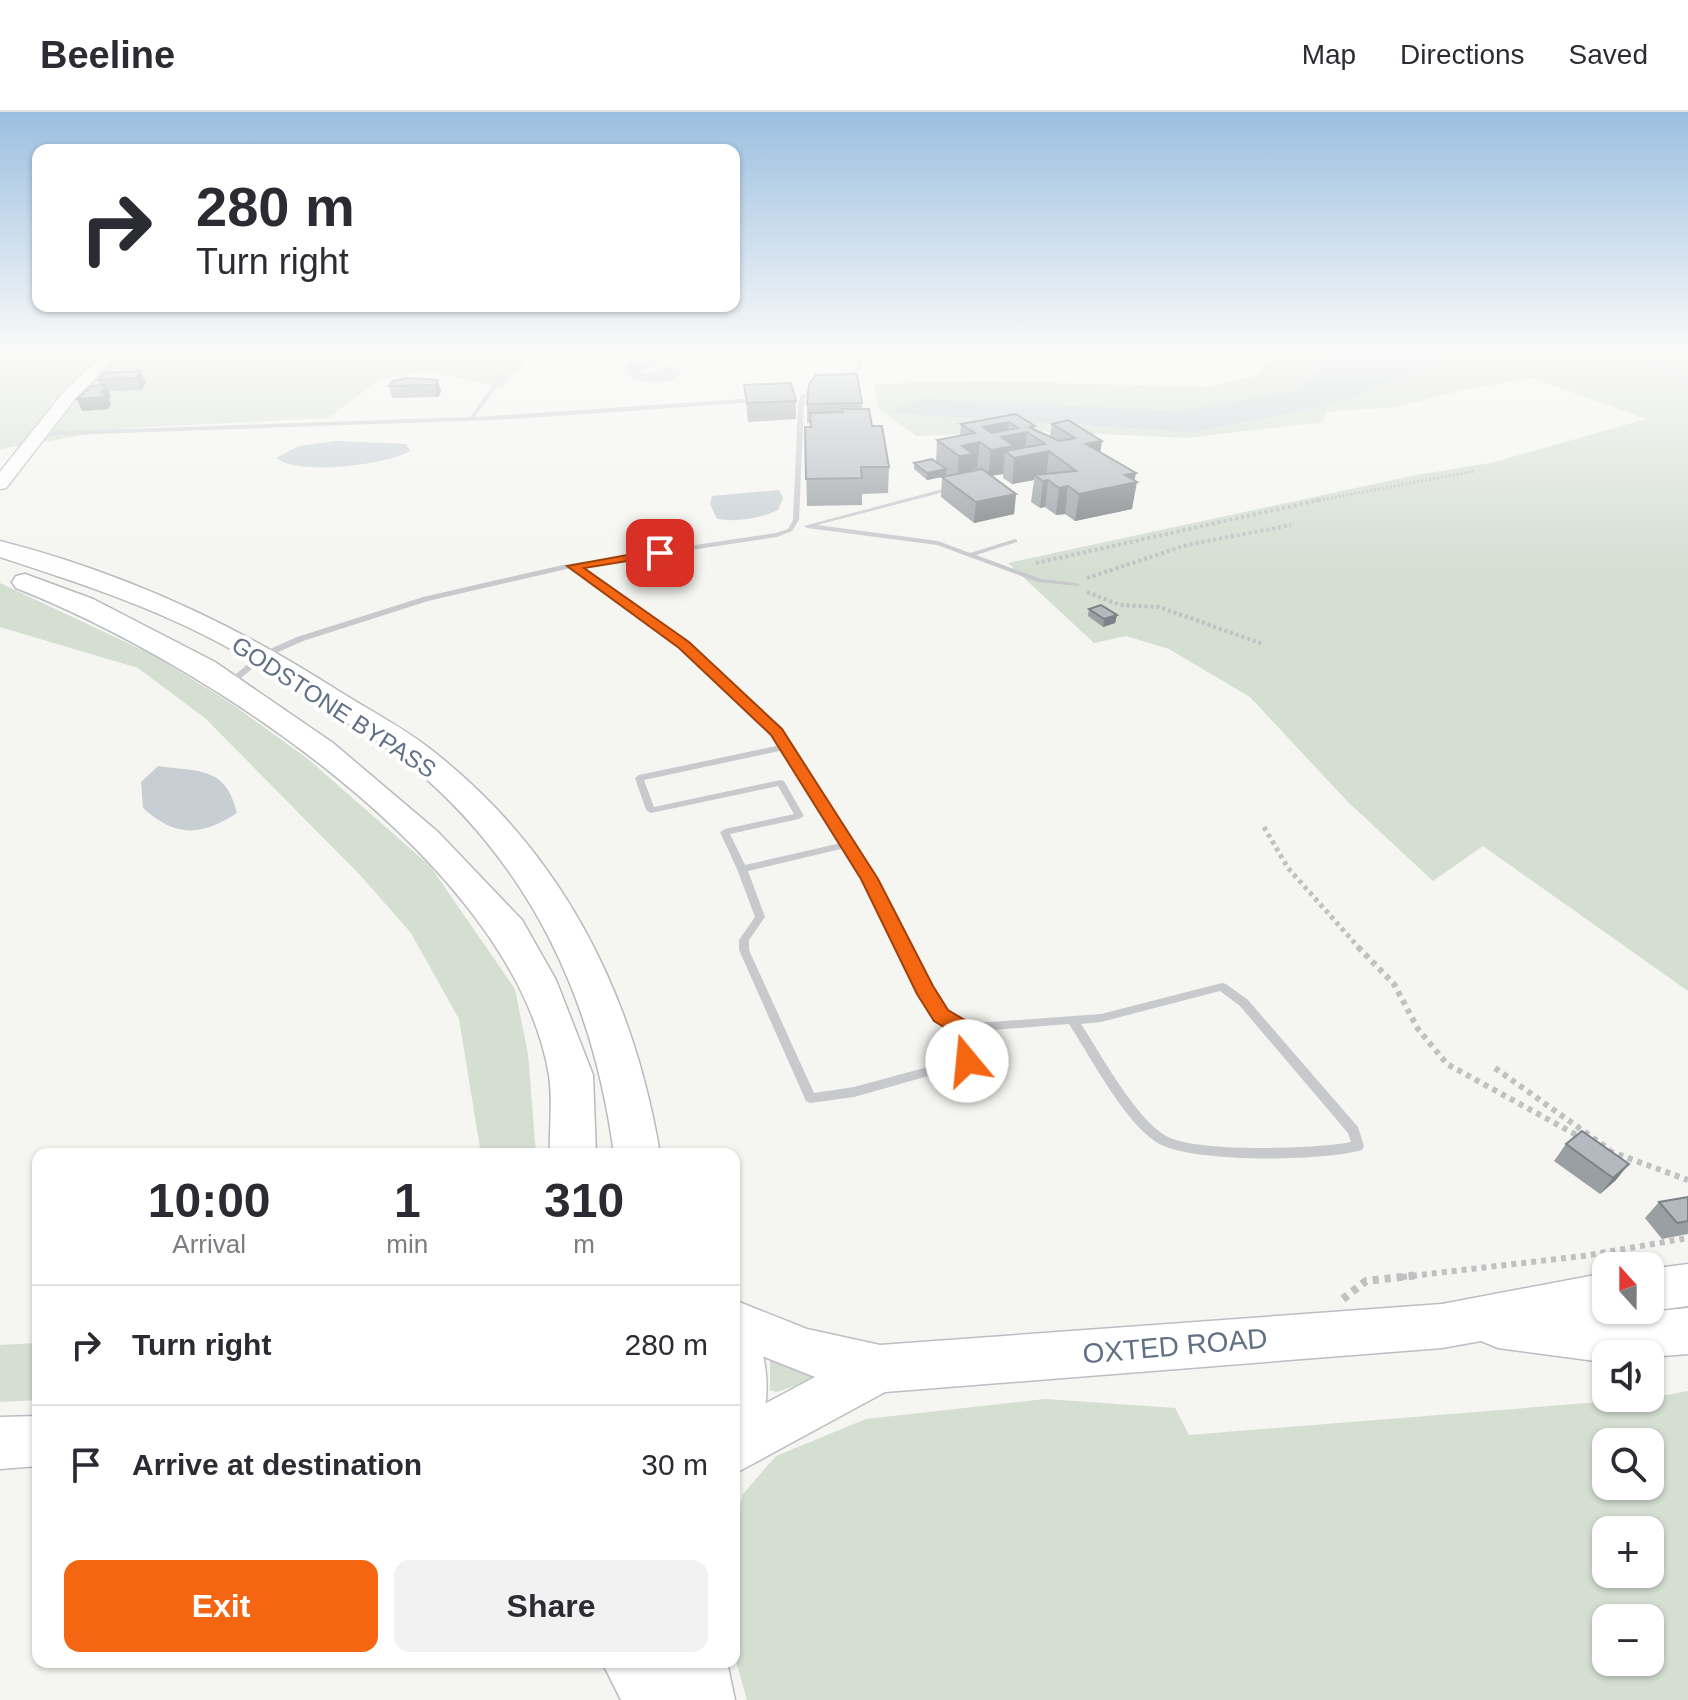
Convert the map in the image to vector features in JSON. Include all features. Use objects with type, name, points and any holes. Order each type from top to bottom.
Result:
[{"type":"highway","name":"GODSTONE BYPASS","points":[[0,549],[149,602],[264,655],[426,762],[506,843],[573,939],[602,998],[622,1065],[636,1148]]},
{"type":"highway","name":"GODSTONE BYPASS","points":[[0,573],[40,587],[134,630],[228,684],[372,789],[438,851],[508,931],[551,1019],[571,1075],[573,1148]]},
{"type":"highway","points":[[638,1668],[659,1700]]},
{"type":"highway","points":[[696,1668],[702,1700]]},
{"type":"main road","points":[[1664,1288],[1688,1285]]},
{"type":"main road","name":"OXTED ROAD","points":[[740,1324],[806,1352],[880,1369],[1471,1322],[1592,1298]]},
{"type":"main road","name":"OXTED ROAD","points":[[1471,1322],[1603,1339],[1688,1331]]},
{"type":"main road","name":"OXTED ROAD","points":[[740,1445],[880,1369]]},
{"type":"main road","points":[[0,1443],[32,1441]]},
{"type":"street","points":[[0,484],[49,423]]},
{"type":"lane","points":[[39,434],[353,423]]},
{"type":"lane","points":[[790,530],[796,520],[801,423]]},
{"type":"lane","points":[[228,684],[264,655],[300,639],[426,599],[573,566],[777,535],[968,484]]},
{"type":"lane","points":[[807,526],[938,543],[1040,581],[1076,585]]},
{"type":"lane","points":[[972,554],[1015,541]]},
{"type":"lane","points":[[573,566],[684,645],[777,732],[869,879],[924,989],[941,1016],[961,1028],[1073,1021],[1101,1018],[1222,987],[1228,989],[1354,1131],[1358,1146],[1273,1153],[1178,1148],[1162,1140],[1138,1115],[1073,1021]]},
{"type":"lane","points":[[786,747],[639,778],[651,810],[781,783],[799,816],[725,832],[760,917],[744,940],[744,950],[810,1098],[854,1092],[967,1061],[961,1028]]},
{"type":"lane","points":[[742,869],[848,844]]},
{"type":"path","points":[[1007,569],[1385,485],[1475,471]]},
{"type":"path","points":[[1076,585],[1116,565],[1216,538],[1291,525]]},
{"type":"path","points":[[1076,585],[1120,605],[1159,607],[1263,644]]},
{"type":"path","points":[[1264,827],[1288,868],[1325,914],[1394,984],[1418,1029],[1447,1064],[1614,1154],[1688,1180]]},
{"type":"path","points":[[1495,1068],[1572,1120],[1614,1154]]},
{"type":"path","points":[[1295,1336],[1366,1281],[1583,1256],[1688,1238]]},
{"type":"shaded area","points":[[0,423],[226,423],[128,428],[0,449]]},
{"type":"shaded area","points":[[898,423],[1314,423],[1187,438],[1035,431],[916,436]]},
{"type":"shaded area","points":[[1051,423],[1239,423],[1194,432]]},
{"type":"shaded area","points":[[1632,423],[1688,423],[1688,991],[1483,846],[1433,881],[1348,802],[1250,697],[1169,649],[1126,636],[1094,643],[1008,563],[1416,475],[1491,463]]},
{"type":"shaded area","points":[[336,441],[406,444],[410,451],[382,461],[342,466],[303,466],[276,458],[299,446]]},
{"type":"shaded area","points":[[779,490],[783,498],[778,510],[756,518],[717,519],[710,504],[712,496]]},
{"type":"shaded area","points":[[0,583],[153,655],[229,702],[308,759],[430,866],[515,989],[528,1054],[536,1148],[480,1148],[459,1019],[411,933],[360,875],[205,718],[138,668],[0,627]]},
{"type":"shaded area","points":[[158,766],[198,771],[218,779],[226,787],[237,813],[212,826],[189,830],[178,829],[155,818],[143,808],[141,782]]},
{"type":"shaded area","points":[[32,1343],[32,1400],[0,1402],[0,1345]]},
{"type":"shaded area","points":[[770,1359],[825,1375],[777,1392],[770,1390]]},
{"type":"shaded area","points":[[1688,1391],[1688,1700],[747,1700],[738,1668],[740,1506],[743,1494],[776,1456],[866,1419],[1045,1399],[1175,1408],[1189,1435],[1592,1403],[1592,1412],[1664,1412],[1664,1395]]},
{"type":"building","points":[[811,423],[871,423],[872,426],[882,426],[889,467],[861,467],[862,478],[806,479],[805,427],[811,427]]},
{"type":"building","points":[[1003,423],[983,427],[992,433],[1018,428],[1011,423],[1030,423],[1035,426],[1030,427],[1033,429],[1059,441],[1075,438],[1052,424],[1073,423],[1102,441],[1086,444],[1136,473],[1125,475],[1137,482],[1079,494],[1068,486],[1059,488],[1048,480],[1043,481],[1034,475],[1076,471],[1049,451],[1014,458],[1005,451],[1045,444],[1027,432],[1001,437],[1014,446],[991,450],[980,442],[962,446],[973,454],[959,456],[937,440],[975,433],[961,424]]},
{"type":"building","points":[[932,459],[946,469],[927,473],[914,463]]},
{"type":"building","points":[[982,469],[1016,494],[976,502],[942,477]]},
{"type":"building","points":[[1101,605],[1117,615],[1104,619],[1089,609]]},
{"type":"building","points":[[1582,1131],[1629,1164],[1613,1178],[1566,1144]]},
{"type":"building","points":[[1688,1197],[1688,1221],[1677,1223],[1659,1202]]},
{"type":"route","points":[[660,553],[573,566],[684,645],[777,732],[869,879],[924,989],[941,1016],[961,1028],[967,1061]]}]
